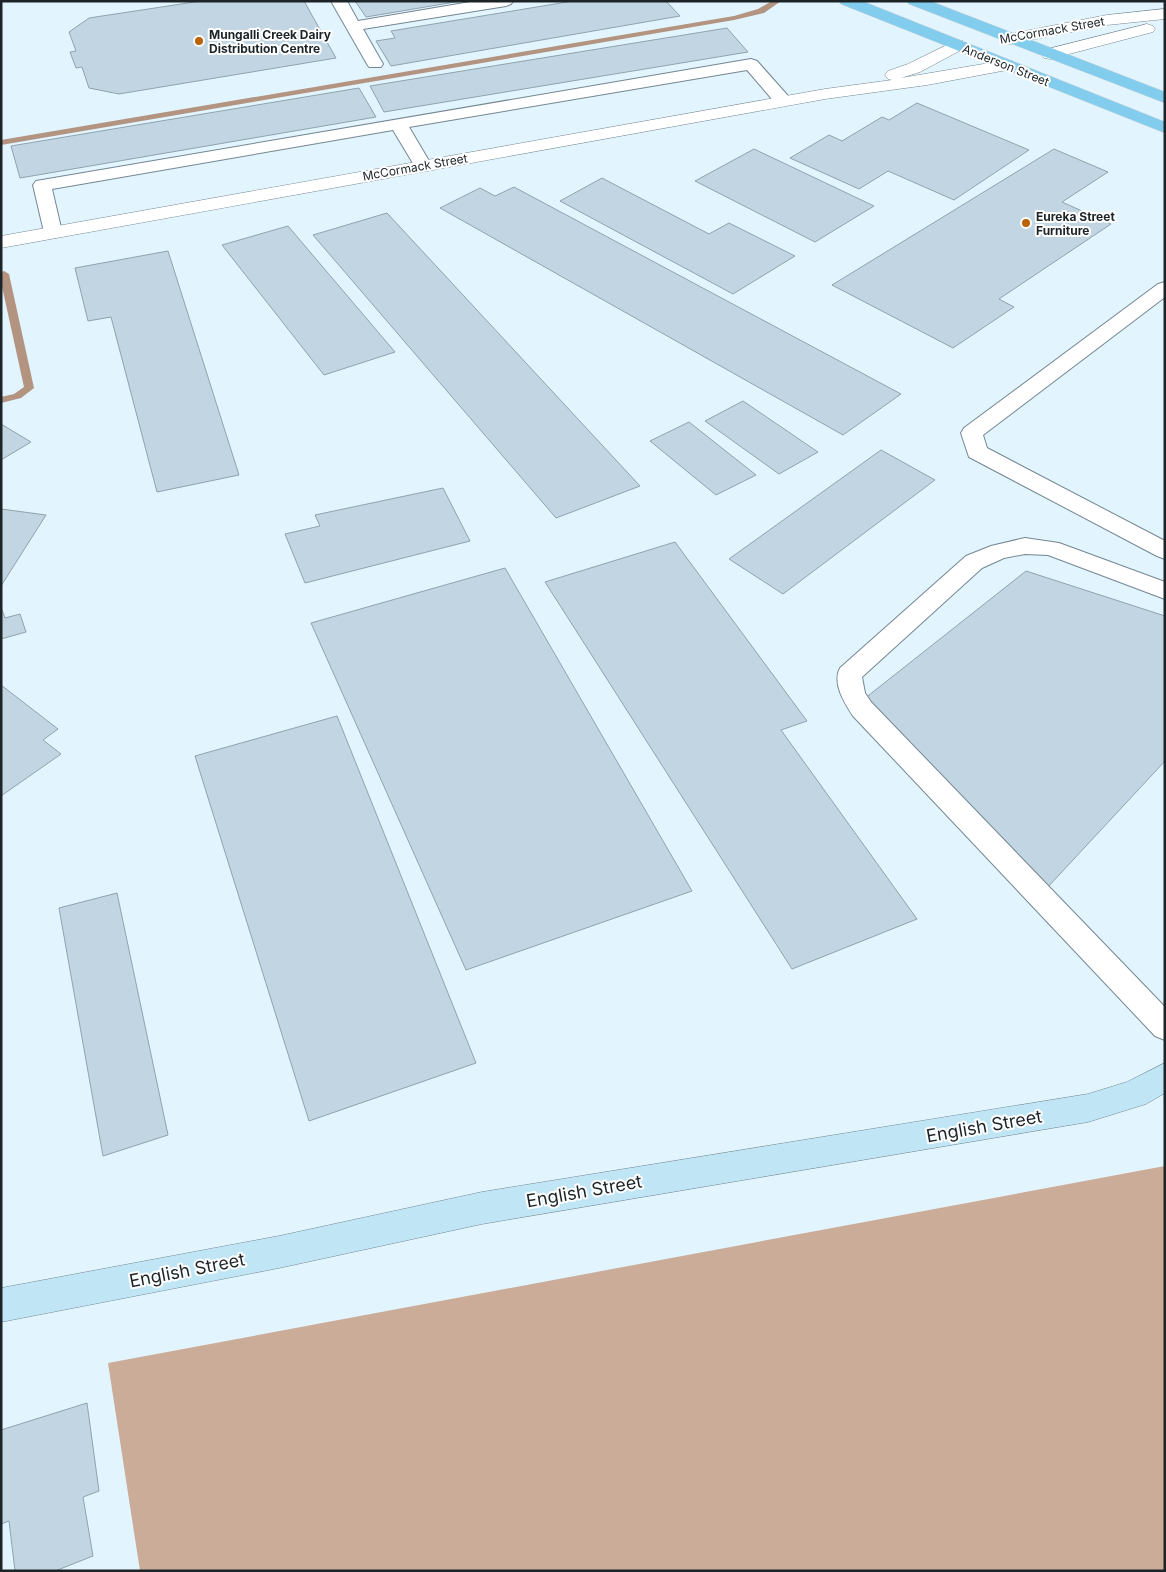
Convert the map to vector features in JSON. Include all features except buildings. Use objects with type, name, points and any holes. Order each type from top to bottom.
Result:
[{"type":"main road","name":"Anderson Street","points":[[847,1],[1165,128]]},
{"type":"main road","name":"Anderson Street","points":[[915,1],[1165,98]]},
{"type":"main road","name":"McCormack Street","points":[[957,45],[1010,39]]},
{"type":"main road","name":"McCormack Street","points":[[1007,65],[1050,54]]},
{"type":"street","name":"McCormack Street","points":[[1010,39],[1112,19],[1165,14]]},
{"type":"street","name":"McCormack Street","points":[[1050,54],[1137,32],[1165,22]]},
{"type":"street","name":"McCormack Street","points":[[830,93],[905,71],[957,45]]},
{"type":"street","name":"McCormack Street","points":[[1,242],[783,101],[927,80],[1007,65]]},
{"type":"street","name":"English Street","points":[[1,1305],[279,1252],[482,1208],[1088,1108],[1135,1094],[1165,1078]]},
{"type":"lane","points":[[339,1],[375,64]]},
{"type":"lane","points":[[354,26],[506,1]]},
{"type":"lane","points":[[54,232],[42,186],[751,64],[783,101]]},
{"type":"lane","points":[[398,124],[422,166]]},
{"type":"lane","points":[[1165,288],[972,434],[977,452],[1165,551]]},
{"type":"lane","points":[[1165,590],[1051,548],[1025,546],[999,551],[974,562],[849,674],[850,685],[862,709],[1165,1028]]},
{"type":"shaded area","points":[[1165,1166],[1165,1571],[140,1571],[108,1363]]},
{"type":"waterway","points":[[1,143],[734,18],[761,11],[778,1]]},
{"type":"waterway","points":[[1,400],[17,396],[29,388],[4,274]]},
{"type":"place","name":"Mungalli Creek Dairy Distribution Centre","points":[[199,41]]},
{"type":"place","name":"Eureka Street Furniture","points":[[1026,223]]}]
